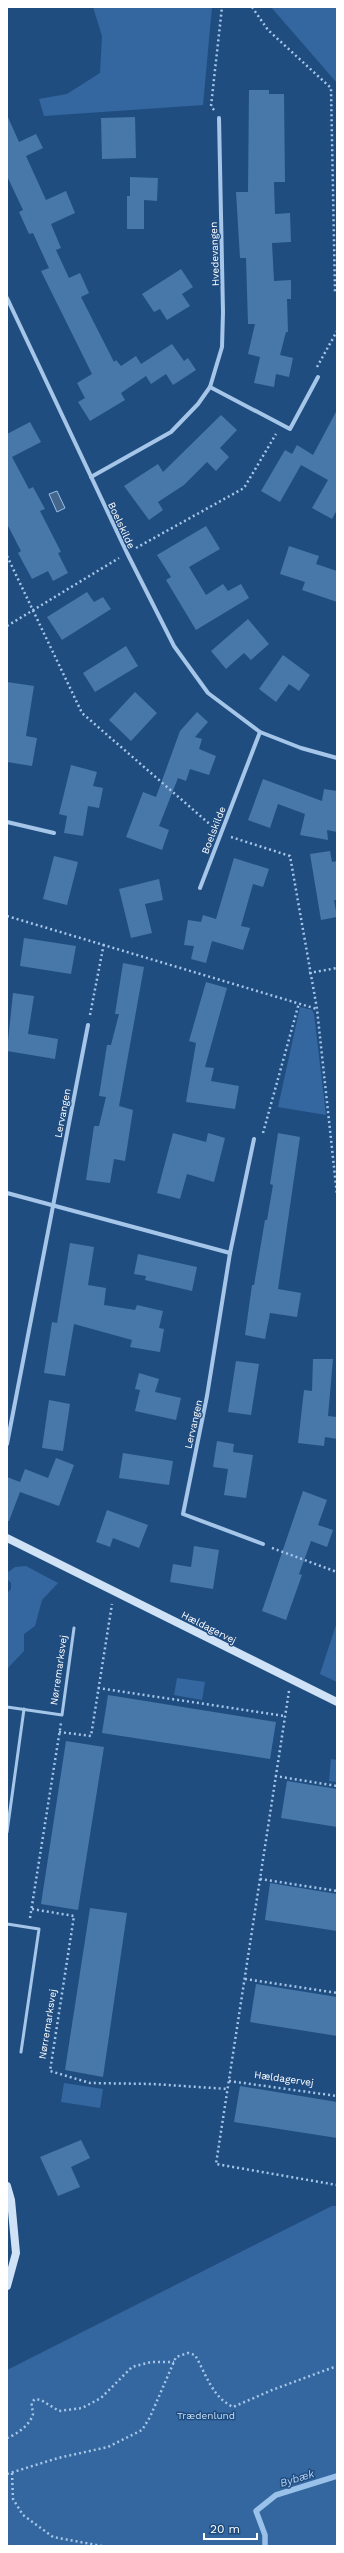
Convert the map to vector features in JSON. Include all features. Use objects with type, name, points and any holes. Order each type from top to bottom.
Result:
[{"type":"street","name":"Hvedevangen","points":[[91,477],[171,432],[198,404],[210,387],[222,347],[223,312],[219,118]]},
{"type":"street","name":"Boelskilde","points":[[7,298],[127,553],[174,646],[195,676],[208,693],[260,732],[301,748],[337,758]]},
{"type":"street","points":[[210,387],[290,429],[318,377]]},
{"type":"street","name":"Boelskilde","points":[[200,888],[260,732]]},
{"type":"street","points":[[7,822],[54,833]]},
{"type":"street","name":"Lervangen","points":[[7,1444],[88,1024]]},
{"type":"street","name":"Lervangen","points":[[254,1138],[230,1253],[218,1336],[183,1514],[263,1544]]},
{"type":"street","points":[[7,1193],[230,1253]]},
{"type":"street","name":"Hældagervej","points":[[7,1538],[337,1702]]},
{"type":"street","points":[[7,2186],[16,2253],[7,2286]]},
{"type":"lane","name":"Nørremarksvej","points":[[7,1707],[62,1715],[74,1628]]},
{"type":"lane","points":[[7,1832],[24,1710]]},
{"type":"lane","points":[[7,1924],[39,1929],[21,2052]]},
{"type":"path","points":[[219,118],[211,106],[222,7]]},
{"type":"path","points":[[252,7],[268,30],[331,88],[335,292],[337,293]]},
{"type":"path","points":[[318,377],[316,366],[337,331]]},
{"type":"path","points":[[7,626],[127,553],[244,488],[282,425]]},
{"type":"path","points":[[7,916],[104,943],[317,1009]]},
{"type":"path","points":[[88,1024],[104,943]]},
{"type":"path","points":[[309,973],[337,968]]},
{"type":"path","points":[[254,1138],[264,1132],[299,1003]]},
{"type":"path","points":[[263,1544],[337,1572]]},
{"type":"path","points":[[59,1732],[91,1736],[112,1604],[118,1593]]},
{"type":"path","points":[[291,1680],[216,2164],[337,2184]]},
{"type":"path","points":[[98,1688],[285,1716]]},
{"type":"path","name":"Nørremarksvej","points":[[29,1928],[62,1715]]},
{"type":"path","points":[[275,1776],[337,1786]]},
{"type":"path","points":[[260,1879],[337,1890]]},
{"type":"path","name":"Nørremarksvej","points":[[32,1909],[74,1916],[50,2071],[90,2083],[153,2084],[228,2089]]},
{"type":"path","points":[[244,1979],[337,1993]]},
{"type":"path","name":"Hældagervej","points":[[229,2080],[337,2096]]},
{"type":"path","points":[[7,2474],[58,2458],[108,2447],[142,2430],[150,2417],[174,2362],[182,2354],[195,2355],[208,2382],[225,2403],[233,2407],[272,2390],[337,2366]]},
{"type":"path","points":[[7,2438],[21,2430],[29,2421],[32,2415],[32,2403],[35,2399],[41,2400],[59,2411],[82,2408],[101,2398],[132,2367],[151,2362],[174,2362]]},
{"type":"path","points":[[12,2473],[13,2499],[23,2515],[53,2537],[102,2546]]},
{"type":"green space","points":[[93,7],[212,7],[203,105],[44,116],[39,99],[67,94],[100,73],[102,36]]},
{"type":"green space","points":[[271,7],[337,7],[337,83]]},
{"type":"green space","points":[[300,1007],[312,1010],[314,1014],[326,1115],[278,1107]]},
{"type":"green space","points":[[26,1566],[58,1583],[42,1600],[35,1626],[24,1634],[24,1651],[7,1669],[7,1593],[11,1589],[11,1583],[7,1579],[7,1573],[15,1567]]},
{"type":"green space","points":[[337,1622],[337,1682],[320,1674]]},
{"type":"green space","points":[[177,1678],[205,1682],[202,1700],[174,1695]]},
{"type":"green space","points":[[331,1759],[337,1760],[337,1782],[329,1781]]},
{"type":"green space","points":[[64,2083],[103,2089],[100,2108],[61,2102]]},
{"type":"green space","name":"Trædenlund","points":[[332,2206],[337,2206],[337,2546],[7,2546],[7,2370]]},
{"type":"shaded area","points":[[57,491],[65,508],[57,512],[49,494]]},
{"type":"building","points":[[249,90],[269,90],[269,94],[284,94],[285,182],[274,182],[275,214],[290,213],[291,242],[272,243],[274,281],[291,280],[291,299],[287,299],[288,332],[286,332],[280,355],[293,358],[289,377],[276,374],[274,387],[254,383],[260,357],[248,354],[255,324],[248,324],[246,258],[240,258],[236,192],[248,192]]},
{"type":"building","points":[[7,115],[19,142],[36,134],[43,148],[26,156],[46,200],[66,191],[75,213],[51,224],[61,248],[56,250],[69,278],[80,273],[89,293],[81,297],[114,362],[116,360],[121,366],[136,356],[141,364],[172,344],[184,361],[188,358],[196,370],[173,385],[166,374],[151,384],[146,376],[121,393],[125,400],[90,421],[78,402],[85,398],[77,383],[92,374],[41,271],[49,268],[33,233],[29,234],[19,212],[23,210],[7,176]]},
{"type":"building","points":[[135,117],[136,158],[102,159],[101,118]]},
{"type":"building","points":[[130,177],[158,178],[157,201],[144,200],[144,229],[127,229],[127,196],[130,196]]},
{"type":"building","points":[[181,269],[193,287],[182,294],[190,306],[167,320],[160,309],[154,312],[142,294]]},
{"type":"building","points":[[337,410],[337,510],[332,519],[312,508],[328,480],[301,465],[280,502],[261,491],[285,450],[292,454],[297,445],[313,455]]},
{"type":"building","points":[[221,415],[237,430],[220,448],[229,457],[216,471],[207,462],[184,485],[158,502],[163,510],[149,520],[124,486],[158,464],[163,472]]},
{"type":"building","points":[[30,422],[41,442],[12,457],[29,489],[33,487],[45,509],[40,511],[61,552],[58,553],[68,573],[53,581],[48,571],[32,579],[18,553],[21,551],[7,524],[7,434]]},
{"type":"building","points":[[206,526],[220,549],[189,567],[206,595],[223,584],[228,591],[241,584],[249,598],[196,630],[166,580],[171,577],[157,555]]},
{"type":"building","points":[[289,546],[319,556],[316,564],[337,571],[337,602],[302,590],[305,582],[280,574]]},
{"type":"building","points":[[87,592],[94,602],[103,597],[111,609],[62,640],[47,617]]},
{"type":"building","points":[[248,619],[269,644],[251,660],[244,653],[226,669],[211,651]]},
{"type":"building","points":[[126,646],[138,666],[95,692],[83,673]]},
{"type":"building","points":[[283,655],[310,675],[299,691],[289,684],[276,702],[259,689]]},
{"type":"building","points":[[7,682],[34,686],[26,736],[37,738],[32,766],[7,762]]},
{"type":"building","points":[[135,692],[157,713],[131,741],[109,720]]},
{"type":"building","points":[[197,712],[208,722],[195,737],[202,739],[199,749],[216,756],[209,775],[190,769],[186,781],[178,778],[159,826],[169,830],[162,850],[126,837],[143,792],[156,797],[180,731]]},
{"type":"building","points":[[71,765],[97,772],[93,786],[103,788],[99,808],[88,806],[83,836],[64,833],[67,816],[59,814]]},
{"type":"building","points":[[263,779],[322,801],[324,789],[337,791],[337,832],[327,830],[328,840],[300,835],[305,814],[278,804],[270,828],[248,820]]},
{"type":"building","points":[[330,851],[332,862],[337,861],[337,900],[334,900],[337,917],[321,920],[310,854]]},
{"type":"building","points":[[54,856],[78,862],[67,905],[43,899]]},
{"type":"building","points":[[234,858],[269,869],[263,887],[253,884],[241,926],[250,928],[243,950],[212,941],[206,963],[191,959],[194,946],[184,945],[188,920],[201,922],[203,915],[216,919]]},
{"type":"building","points":[[159,879],[163,900],[145,904],[152,933],[131,938],[119,889]]},
{"type":"building","points":[[24,938],[76,946],[71,974],[20,966]]},
{"type":"building","points":[[123,963],[144,967],[119,1106],[133,1110],[125,1161],[114,1159],[110,1183],[86,1180],[94,1126],[99,1126],[106,1097],[99,1096],[107,1045],[111,1045],[119,1014],[115,1014]]},
{"type":"building","points":[[206,982],[227,988],[205,1067],[214,1068],[211,1081],[239,1086],[235,1109],[186,1102],[196,1043],[189,1041]]},
{"type":"building","points":[[13,993],[34,996],[28,1034],[58,1039],[55,1059],[7,1051]]},
{"type":"building","points":[[173,1133],[206,1142],[208,1133],[225,1138],[214,1182],[187,1174],[180,1199],[157,1193]]},
{"type":"building","points":[[278,1133],[300,1137],[278,1289],[301,1293],[297,1317],[270,1313],[265,1339],[245,1335],[252,1285],[254,1285],[265,1220],[267,1220],[273,1185],[270,1184]]},
{"type":"building","points":[[70,1243],[94,1247],[88,1285],[106,1288],[104,1305],[135,1310],[137,1305],[163,1311],[159,1328],[164,1329],[160,1352],[130,1347],[132,1340],[74,1324],[65,1376],[44,1373],[52,1322],[57,1323]]},
{"type":"building","points":[[138,1254],[197,1267],[192,1291],[145,1280],[146,1276],[134,1274]]},
{"type":"building","points":[[313,1359],[333,1359],[328,1416],[337,1417],[337,1439],[325,1437],[324,1446],[298,1443],[304,1390],[312,1391]]},
{"type":"building","points":[[236,1361],[259,1364],[251,1415],[228,1412]]},
{"type":"building","points":[[139,1373],[159,1379],[155,1392],[181,1398],[176,1420],[135,1411],[140,1390],[135,1389]]},
{"type":"building","points":[[49,1400],[70,1404],[63,1451],[42,1448]]},
{"type":"building","points":[[217,1441],[234,1444],[233,1452],[253,1455],[246,1498],[224,1495],[228,1469],[213,1467]]},
{"type":"building","points":[[123,1453],[173,1461],[169,1485],[119,1478]]},
{"type":"building","points":[[56,1458],[74,1465],[59,1506],[20,1492],[9,1521],[7,1521],[7,1477],[20,1482],[25,1469],[48,1478]]},
{"type":"building","points":[[303,1491],[327,1500],[318,1525],[333,1530],[327,1547],[311,1541],[299,1574],[302,1575],[286,1620],[262,1611]]},
{"type":"building","points":[[107,1510],[148,1525],[139,1548],[113,1538],[110,1547],[96,1542]]},
{"type":"building","points":[[194,1546],[219,1550],[213,1589],[170,1582],[173,1564],[191,1567]]},
{"type":"building","points":[[108,1695],[276,1722],[270,1759],[102,1733]]},
{"type":"building","points":[[66,1741],[104,1747],[78,1910],[41,1904]]},
{"type":"building","points":[[287,1781],[337,1789],[337,1827],[281,1818]]},
{"type":"building","points":[[270,1883],[337,1894],[337,1931],[265,1920]]},
{"type":"building","points":[[90,1908],[127,1913],[103,2077],[65,2070]]},
{"type":"building","points":[[256,1984],[337,1997],[337,2036],[250,2022]]},
{"type":"building","points":[[240,2086],[337,2102],[337,2138],[234,2122]]},
{"type":"building","points":[[81,2140],[90,2158],[71,2167],[80,2187],[58,2196],[40,2157]]},
{"type":"waterway","name":"Bybæk","points":[[265,2546],[265,2535],[256,2511],[276,2495],[337,2476]]}]
